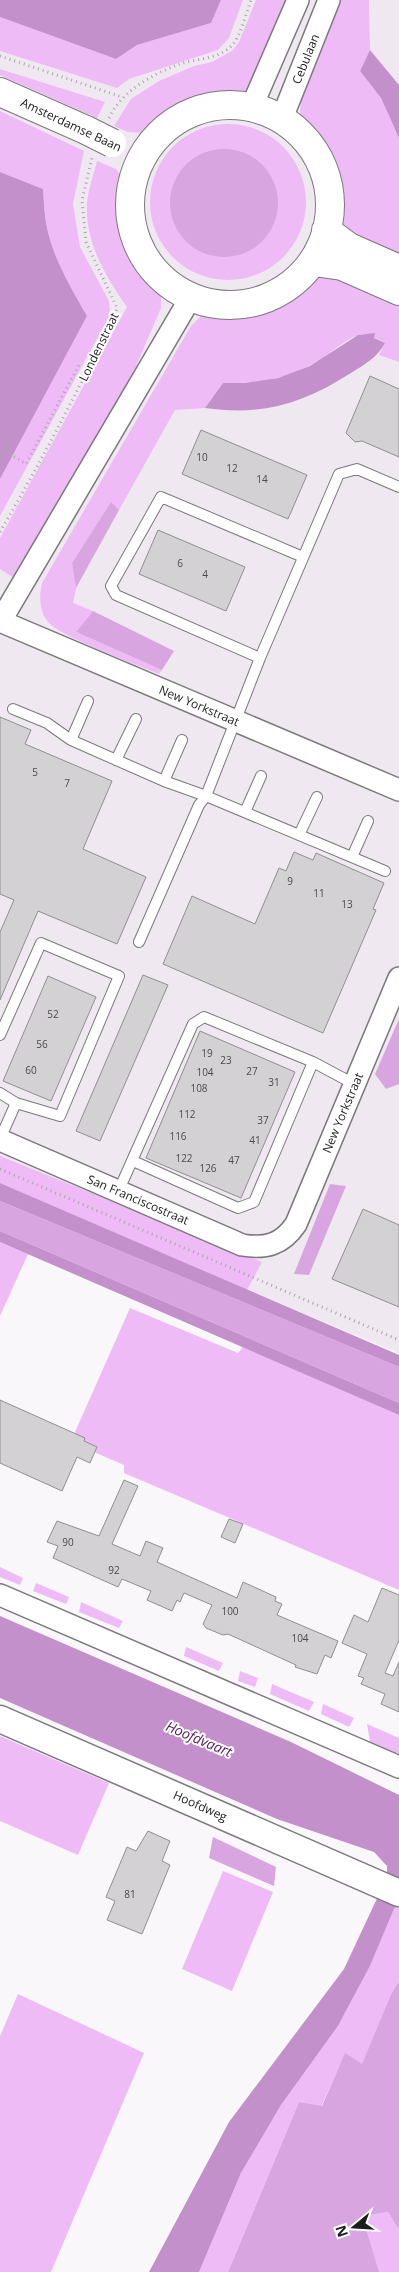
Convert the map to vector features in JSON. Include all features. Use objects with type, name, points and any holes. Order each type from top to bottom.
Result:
[{"type":"main road","name":"Amsterdamse Baan","points":[[0,92],[141,158]]},
{"type":"main road","points":[[219,104],[252,106],[282,118],[303,135],[320,158],[329,184],[326,230],[314,262],[295,282],[271,297],[245,304],[217,305],[191,297],[167,283],[148,263],[136,238],[130,212],[132,184],[141,158],[161,132],[188,113],[219,104]]},
{"type":"main road","points":[[326,230],[349,247],[399,269]]},
{"type":"main road","points":[[314,262],[342,266],[399,291]]},
{"type":"street","points":[[252,106],[298,0]]},
{"type":"street","name":"Cebulaan","points":[[282,118],[329,0]]},
{"type":"street","points":[[0,622],[191,297]]},
{"type":"street","name":"New Yorkstraat","points":[[0,622],[399,790]]},
{"type":"street","name":"New Yorkstraat","points":[[279,1242],[291,1232],[301,1213],[399,978]]},
{"type":"street","name":"San Franciscostraat","points":[[0,1140],[242,1245],[261,1247],[279,1242]]},
{"type":"street","points":[[0,1595],[399,1767]]},
{"type":"street","name":"Hoofdweg","points":[[0,1719],[399,1893]]},
{"type":"lane","points":[[139,942],[199,805],[206,796],[260,658],[339,474],[357,469],[399,487]]},
{"type":"lane","points":[[260,658],[116,595],[112,586],[161,497],[303,557]]},
{"type":"lane","points":[[71,740],[88,701]]},
{"type":"lane","points":[[13,709],[47,723],[71,740],[164,781],[206,796],[385,871]]},
{"type":"lane","points":[[116,760],[136,719]]},
{"type":"lane","points":[[164,781],[182,740]]},
{"type":"lane","points":[[245,812],[261,776]]},
{"type":"lane","points":[[299,835],[317,797]]},
{"type":"lane","points":[[352,857],[368,821]]},
{"type":"lane","points":[[0,1035],[41,943],[118,976],[60,1116],[16,1103],[0,1093]]},
{"type":"lane","points":[[118,1192],[193,1024],[204,1017],[313,1062],[356,1085]]},
{"type":"lane","points":[[133,1161],[238,1208],[254,1202],[313,1062]]},
{"type":"lane","points":[[0,1140],[16,1103]]},
{"type":"path","points":[[0,56],[122,98],[153,77],[178,65],[222,52],[233,44],[251,0]]},
{"type":"path","name":"Londenstraat","points":[[0,532],[29,483],[114,320],[118,308],[115,298],[93,260],[86,242],[83,220],[84,184],[100,138],[122,98]]},
{"type":"path","points":[[5,451],[26,464],[80,363]]},
{"type":"path","points":[[0,460],[10,443]]},
{"type":"path","points":[[0,1169],[399,1340]]},
{"type":"shaded area","points":[[0,0],[399,0],[399,1353],[0,1188]]},
{"type":"shaded area","points":[[221,0],[243,0],[229,38],[218,50],[129,79],[117,88],[0,51],[0,17],[116,59],[137,45],[211,23]]},
{"type":"shaded area","points":[[256,0],[295,0],[257,89],[243,98],[216,99],[184,107],[144,133],[128,132],[114,126],[131,99],[159,81],[194,66],[212,62],[233,50],[239,42]]},
{"type":"shaded area","points":[[338,0],[369,0],[370,50],[360,71],[381,98],[399,138],[399,255],[345,233],[338,219],[330,173],[302,123],[300,113],[301,99]]},
{"type":"shaded area","points":[[0,69],[105,102],[97,118],[0,75]]},
{"type":"shaded area","points":[[0,111],[84,151],[73,204],[80,247],[109,301],[110,315],[0,516],[0,479],[87,316],[64,274],[50,240],[46,223],[43,189],[0,172]]},
{"type":"shaded area","points":[[228,124],[258,130],[271,137],[283,147],[293,159],[300,172],[306,202],[300,232],[293,245],[283,257],[271,267],[258,274],[228,280],[198,274],[185,267],[173,257],[163,245],[156,232],[150,202],[156,172],[163,159],[173,147],[185,137],[198,130]]},
{"type":"shaded area","points":[[224,149],[245,153],[262,165],[274,182],[278,203],[274,224],[262,241],[245,253],[224,257],[203,253],[186,241],[174,224],[170,203],[174,182],[186,165],[203,153]]},
{"type":"shaded area","points":[[97,161],[116,169],[122,176],[120,209],[126,239],[139,267],[161,293],[161,308],[131,378],[14,578],[0,569],[0,538],[127,307],[104,271],[89,231],[87,203]]},
{"type":"shaded area","points":[[341,274],[399,304],[399,362],[379,355],[385,343],[376,338],[359,335],[311,365],[287,375],[262,381],[223,383],[205,408],[175,410],[119,510],[111,503],[72,563],[76,588],[73,603],[93,611],[76,632],[162,670],[159,674],[84,643],[49,623],[43,614],[41,604],[40,593],[42,583],[191,326],[203,314],[235,318],[267,312],[296,298],[320,276]]},
{"type":"shaded area","points":[[111,502],[119,510],[76,588],[72,563]]},
{"type":"shaded area","points":[[93,611],[174,651],[162,670],[76,632]]},
{"type":"shaded area","points":[[399,1019],[399,1084],[386,1089],[375,1074]]},
{"type":"shaded area","points":[[0,1156],[262,1262],[247,1290],[0,1183]]},
{"type":"shaded area","points":[[330,1184],[346,1186],[309,1275],[294,1274]]},
{"type":"shaded area","points":[[0,1201],[399,1367],[399,1403],[0,1231]]},
{"type":"shaded area","points":[[0,1242],[28,1254],[0,1316]]},
{"type":"shaded area","points":[[130,1308],[238,1353],[243,1347],[399,1415],[399,1590],[124,1473],[124,1465],[80,1446],[75,1432]]},
{"type":"shaded area","points":[[0,1567],[23,1578],[20,1585],[0,1577]]},
{"type":"shaded area","points":[[36,1583],[69,1597],[66,1604],[33,1591]]},
{"type":"shaded area","points":[[81,1602],[123,1621],[119,1628],[79,1612]]},
{"type":"shaded area","points":[[186,1647],[223,1663],[219,1671],[184,1656]]},
{"type":"shaded area","points":[[240,1671],[258,1678],[255,1687],[238,1681]]},
{"type":"shaded area","points":[[272,1684],[314,1702],[309,1711],[270,1694]]},
{"type":"shaded area","points":[[323,1704],[354,1718],[349,1727],[321,1714]]},
{"type":"shaded area","points":[[367,1724],[399,1738],[399,1754],[370,1742]]},
{"type":"shaded area","points":[[0,1736],[109,1783],[78,1855],[0,1821]]},
{"type":"shaded area","points":[[213,1837],[276,1867],[274,1886],[209,1858]]},
{"type":"shaded area","points":[[223,1871],[273,1892],[232,1991],[182,1969]]},
{"type":"shaded area","points":[[395,1906],[399,1908],[399,1981],[391,1994],[362,2065],[345,2054],[321,2107],[299,2102],[228,2272],[199,2272],[241,2173],[281,2105],[338,2026],[370,1966]]},
{"type":"shaded area","points":[[399,1981],[399,2230],[388,2212],[362,2216],[379,2272],[228,2272],[299,2102],[322,2106],[345,2053],[362,2064],[391,1994]]},
{"type":"shaded area","points":[[18,1994],[144,2053],[51,2272],[0,2272],[0,2036]]},
{"type":"shaded area","points":[[388,2212],[399,2230],[399,2272],[378,2272],[361,2216]]},
{"type":"water","points":[[0,0],[221,0],[211,23],[137,45],[116,59],[0,17]]},
{"type":"water","points":[[370,50],[399,85],[399,138],[381,98],[360,71]]},
{"type":"water","points":[[0,172],[43,189],[46,223],[50,240],[64,274],[87,316],[0,479]]},
{"type":"water","points":[[375,333],[374,338],[385,343],[374,357],[366,364],[316,393],[299,400],[264,409],[226,410],[205,408],[223,383],[245,383],[278,378],[310,366],[358,335]]},
{"type":"water","points":[[0,1183],[399,1355],[399,1367],[0,1201]]},
{"type":"water","points":[[0,1231],[399,1403],[399,1415],[0,1242]]},
{"type":"water","name":"Hoofdvaart","points":[[0,1616],[291,1742],[399,1795],[399,1897],[370,1966],[338,2026],[281,2105],[241,2173],[199,2272],[149,2272],[229,2122],[344,1969],[387,1877],[387,1866],[374,1852],[277,1819],[0,1698]]},
{"type":"building","points":[[370,376],[399,389],[399,457],[362,441],[355,442],[346,433]]},
{"type":"building","points":[[201,430],[307,475],[288,519],[182,474]]},
{"type":"building","points":[[158,530],[245,567],[226,611],[139,574]]},
{"type":"building","points":[[0,717],[31,730],[25,744],[112,781],[83,849],[146,877],[117,944],[38,911],[0,1000],[0,932],[14,900],[0,894]]},
{"type":"building","points":[[294,852],[313,860],[316,853],[384,883],[373,909],[376,910],[323,1033],[163,964],[192,896],[255,924],[279,868],[286,871]]},
{"type":"building","points":[[143,975],[168,985],[100,1141],[76,1131]]},
{"type":"building","points":[[48,976],[96,997],[51,1101],[3,1081]]},
{"type":"building","points":[[200,1031],[295,1072],[241,1198],[146,1158]]},
{"type":"building","points":[[363,1209],[399,1225],[399,1307],[332,1279]]},
{"type":"building","points":[[0,1400],[85,1438],[84,1441],[97,1447],[90,1463],[77,1457],[62,1491],[0,1463]]},
{"type":"building","points":[[124,1480],[138,1486],[112,1544],[140,1556],[146,1541],[163,1548],[157,1562],[237,1598],[243,1582],[276,1597],[275,1601],[282,1604],[277,1615],[338,1641],[331,1658],[325,1655],[317,1674],[295,1667],[296,1665],[228,1634],[223,1635],[206,1628],[203,1624],[212,1605],[184,1593],[180,1602],[177,1600],[172,1611],[147,1600],[151,1591],[122,1579],[118,1587],[53,1558],[58,1546],[47,1542],[57,1521],[99,1536]]},
{"type":"building","points":[[229,1519],[243,1524],[235,1543],[221,1537]]},
{"type":"building","points":[[382,1588],[399,1595],[399,1640],[385,1673],[393,1676],[399,1662],[399,1712],[381,1704],[385,1694],[361,1684],[364,1678],[358,1676],[367,1654],[342,1643],[354,1615],[368,1622]]},
{"type":"building","points":[[148,1831],[170,1841],[162,1861],[170,1865],[142,1934],[107,1920],[115,1901],[106,1897],[127,1847],[136,1851]]}]
